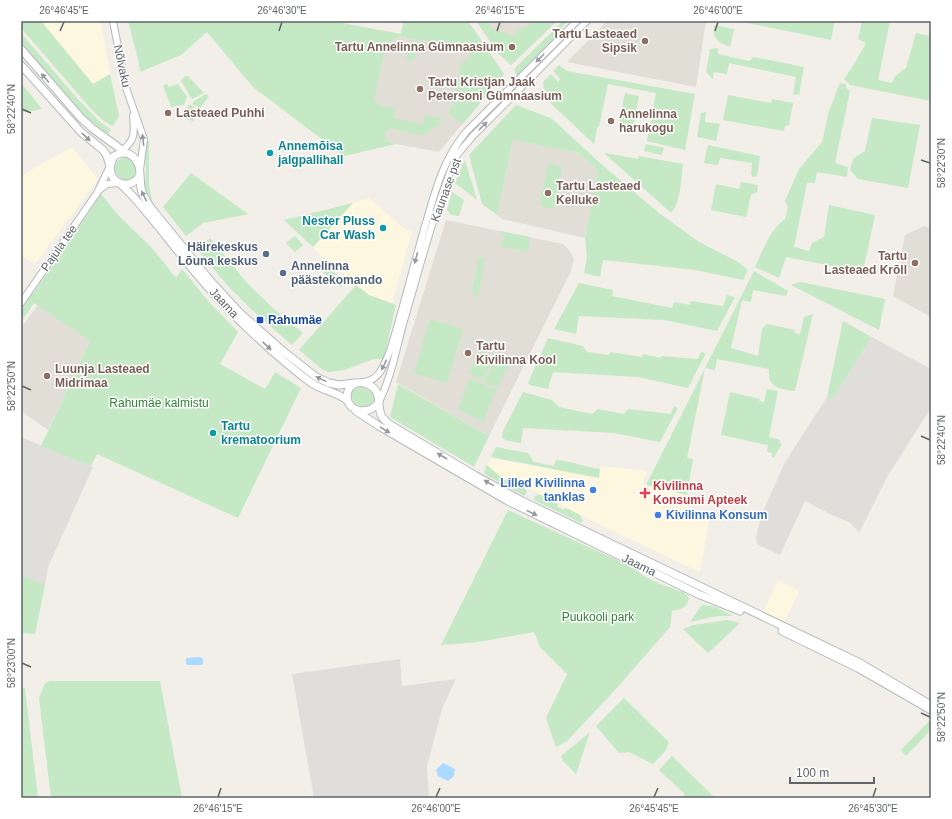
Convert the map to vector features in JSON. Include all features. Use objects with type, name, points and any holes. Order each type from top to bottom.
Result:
[{"type":"main road","points":[[21,49],[70,106],[92,128],[122,152],[136,160],[140,173],[137,180],[125,184],[119,183],[114,179],[110,174],[110,166],[107,156],[103,150],[81,132],[21,65]]},
{"type":"main road","points":[[110,166],[114,156],[122,152]]},
{"type":"main road","name":"Jaama","points":[[140,173],[143,195],[151,208],[208,278],[240,313],[283,351],[316,376],[329,383],[339,384],[359,382]]},
{"type":"main road","name":"Jaama","points":[[119,183],[230,311],[278,356],[310,383],[325,391],[338,394],[348,401]]},
{"type":"main road","points":[[359,382],[369,385],[376,390],[379,402],[374,409],[369,411],[358,411],[353,408],[348,401],[347,396],[350,388],[352,385],[359,382]]},
{"type":"main road","name":"Jaama","points":[[379,402],[381,414],[384,420],[389,424],[469,472],[522,501],[860,663],[931,705]]},
{"type":"main road","name":"Jaama","points":[[353,408],[379,426],[508,501],[698,594],[754,617],[858,668],[931,710]]},
{"type":"street","name":"Nõlvaku","points":[[113,21],[120,66],[133,111],[144,139],[140,173]]},
{"type":"street","name":"Kaunase pst","points":[[359,382],[372,380],[376,377],[383,368],[390,351],[428,215],[443,169],[451,153],[466,132],[578,21]]},
{"type":"street","name":"Kaunase pst","points":[[379,402],[392,368],[400,335],[433,223],[457,155],[472,137],[588,21]]},
{"type":"street","name":"Nõlvaku","points":[[122,152],[134,137],[133,111]]},
{"type":"street","name":"Pajula tee","points":[[21,303],[97,193],[110,166]]},
{"type":"street","points":[[97,193],[107,184],[119,183]]},
{"type":"shaded area","points":[[41,21],[101,21],[110,74],[93,84]]},
{"type":"shaded area","name":"Tartu Kristjan Jaak Petersoni Gümnaasium","points":[[404,21],[468,21],[504,74],[439,152],[396,144],[340,115],[359,57],[400,36]]},
{"type":"shaded area","name":"Tartu Annelinna Gümnaasium","points":[[476,21],[557,21],[511,65],[498,53]]},
{"type":"shaded area","name":"Tartu Lasteaed Sipsik","points":[[607,21],[706,21],[696,87],[567,62]]},
{"type":"shaded area","name":"Tartu Lasteaed Kelluke","points":[[513,140],[579,153],[598,170],[585,238],[502,219],[497,215]]},
{"type":"shaded area","points":[[72,147],[98,179],[35,264],[21,256],[21,176]]},
{"type":"shaded area","points":[[369,198],[403,228],[412,232],[392,303],[369,295],[313,248],[353,203]]},
{"type":"shaded area","name":"Tartu Kivilinna Kool","points":[[446,220],[563,244],[570,251],[574,259],[571,271],[489,436],[396,382]]},
{"type":"shaded area","name":"Tartu Lasteaed Krõll","points":[[924,226],[931,228],[931,317],[893,296],[905,235]]},
{"type":"shaded area","name":"Luunja Lasteaed Midrimaa","points":[[38,305],[90,341],[48,430],[21,411],[21,328]]},
{"type":"shaded area","points":[[868,335],[931,369],[931,408],[887,477],[859,533],[851,523],[805,501],[780,555],[757,544],[756,538],[761,516],[784,464],[827,397],[832,399],[870,340]]},
{"type":"shaded area","points":[[21,437],[93,467],[48,567],[45,585],[21,575]]},
{"type":"shaded area","points":[[492,458],[598,478],[600,466],[647,471],[643,483],[687,495],[689,510],[710,514],[700,572],[600,525],[542,495],[502,478],[487,465]]},
{"type":"shaded area","points":[[778,580],[799,591],[784,622],[763,612]]},
{"type":"shaded area","points":[[400,659],[402,686],[456,679],[443,706],[427,766],[429,798],[314,798],[292,674]]},
{"type":"green space","points":[[21,21],[41,21],[93,84],[110,74],[119,116],[113,126],[105,122],[91,109],[21,28]]},
{"type":"green space","points":[[128,21],[332,21],[401,34],[404,21],[468,21],[504,74],[463,124],[448,114],[453,104],[462,62],[469,59],[471,50],[464,44],[458,47],[400,36],[386,44],[374,100],[381,105],[396,108],[394,118],[423,125],[425,116],[441,118],[441,123],[424,135],[391,128],[385,132],[385,137],[389,141],[396,144],[344,156],[253,87],[207,32],[181,55],[140,72]]},
{"type":"green space","name":"Tartu Annelinna Gümnaasium","points":[[476,21],[486,21],[494,30],[515,36],[520,28],[532,24],[532,21],[557,21],[511,65],[498,53]]},
{"type":"green space","points":[[563,21],[568,21],[561,28],[565,30],[518,76],[515,73],[515,68]]},
{"type":"green space","points":[[737,21],[835,21],[831,40]]},
{"type":"green space","points":[[862,21],[890,21],[878,80],[892,83],[895,76],[906,68],[916,33],[931,36],[931,101],[850,85],[844,79],[866,43],[858,39]]},
{"type":"green space","points":[[714,25],[734,29],[730,47],[715,37]]},
{"type":"green space","points":[[21,33],[75,96],[99,121],[111,130],[108,134],[86,117],[21,43]]},
{"type":"green space","points":[[411,40],[424,43],[413,61],[406,60]]},
{"type":"green space","points":[[718,48],[718,54],[749,61],[754,57],[804,67],[799,95],[793,94],[796,77],[729,63],[727,74],[714,72],[713,79],[706,72],[710,49]]},
{"type":"green space","points":[[559,65],[567,71],[695,94],[685,150],[647,141],[656,93],[608,84],[594,144],[545,98],[543,82],[551,74],[558,82],[560,79],[553,71]]},
{"type":"green space","points":[[185,76],[188,76],[204,93],[192,99],[181,81]]},
{"type":"green space","points":[[21,83],[42,109],[21,113]]},
{"type":"green space","points":[[840,83],[846,84],[846,88],[850,91],[835,163],[848,167],[847,177],[817,172],[815,183],[807,183],[794,247],[809,251],[812,243],[824,237],[829,205],[875,215],[863,272],[786,257],[779,278],[755,267],[771,234],[785,219],[788,207],[785,201],[799,169],[822,142],[829,111]]},
{"type":"green space","points":[[167,84],[169,87],[178,84],[187,97],[184,105],[171,107],[163,85]]},
{"type":"green space","points":[[625,93],[639,96],[633,128],[630,132],[620,130],[618,128]]},
{"type":"green space","points":[[206,94],[209,96],[200,108],[192,104],[194,101]]},
{"type":"green space","points":[[728,95],[771,103],[772,99],[793,103],[789,125],[785,126],[784,131],[723,120]]},
{"type":"green space","points":[[188,105],[191,105],[200,112],[193,121],[184,118]]},
{"type":"green space","points":[[516,105],[551,118],[600,163],[659,213],[699,242],[738,262],[748,270],[743,280],[696,270],[603,260],[600,277],[584,273],[587,257],[585,238],[598,170],[579,153],[513,140],[497,215],[482,204],[469,155]]},
{"type":"green space","points":[[706,112],[705,122],[720,124],[716,141],[697,137],[701,113]]},
{"type":"green space","points":[[872,118],[920,125],[908,188],[858,179],[850,170],[853,159],[865,151]]},
{"type":"green space","points":[[147,140],[149,141],[149,185],[152,201],[146,194],[145,190],[145,157]]},
{"type":"green space","points":[[646,144],[664,148],[662,155],[644,151]]},
{"type":"green space","points":[[708,145],[760,156],[757,176],[753,177],[751,174],[752,163],[720,158],[718,165],[704,163]]},
{"type":"green space","points":[[605,154],[638,159],[639,156],[683,164],[679,197],[671,213]]},
{"type":"green space","points":[[127,157],[132,161],[136,170],[133,180],[126,181],[115,172],[114,168],[117,161]]},
{"type":"green space","points":[[465,160],[477,200],[455,183]]},
{"type":"green space","points":[[549,163],[562,168],[554,207],[551,209],[541,206],[540,204]]},
{"type":"green space","points":[[191,173],[248,214],[203,223],[186,236],[163,207]]},
{"type":"green space","points":[[741,182],[758,185],[757,192],[751,195],[746,217],[711,210],[716,184],[739,189]]},
{"type":"green space","points":[[452,192],[464,200],[459,216],[451,215],[447,210]]},
{"type":"green space","name":"Rahumäe kalmistu","points":[[101,194],[119,216],[152,248],[176,278],[182,269],[210,303],[238,332],[220,364],[265,389],[275,372],[301,388],[238,518],[97,454],[91,466],[41,446],[90,341],[34,303],[21,322],[21,309],[47,274]]},
{"type":"green space","points":[[353,203],[313,247],[284,220]]},
{"type":"green space","points":[[501,231],[530,237],[528,250],[525,251],[501,246],[504,235],[501,234]]},
{"type":"green space","points":[[295,236],[303,245],[295,252],[286,243]]},
{"type":"green space","points":[[210,238],[248,284],[275,310],[303,333],[292,345],[251,309],[227,285],[197,249]]},
{"type":"green space","points":[[479,257],[485,259],[478,296],[472,291]]},
{"type":"green space","points":[[323,263],[345,282],[341,287],[318,268]]},
{"type":"green space","points":[[754,271],[788,291],[786,296],[753,290],[751,302],[742,300],[731,348],[758,356],[762,329],[767,324],[795,330],[794,333],[800,334],[804,317],[813,314],[795,391],[780,388],[772,384],[769,369],[717,359],[715,370],[705,368]]},
{"type":"green space","points":[[800,282],[885,299],[879,330],[791,285]]},
{"type":"green space","points":[[579,283],[613,290],[612,296],[672,308],[674,302],[690,305],[691,301],[723,306],[727,295],[735,297],[717,331],[664,320],[579,316],[576,334],[554,329]]},
{"type":"green space","points":[[356,285],[369,295],[396,305],[384,359],[374,359],[344,370],[329,372],[323,370],[299,350]]},
{"type":"green space","points":[[430,319],[463,329],[447,383],[414,373]]},
{"type":"green space","points":[[843,321],[868,335],[870,340],[832,399],[827,397]]},
{"type":"green space","points":[[548,338],[583,346],[587,352],[609,355],[610,352],[642,357],[643,354],[661,358],[661,356],[698,359],[701,352],[706,353],[688,388],[638,377],[553,372],[548,389],[530,385],[528,383]]},
{"type":"green space","points":[[480,350],[494,357],[482,380],[469,373]]},
{"type":"green space","points":[[496,358],[509,365],[497,388],[484,381]]},
{"type":"green space","points":[[705,368],[687,458],[693,459],[687,495],[646,485]]},
{"type":"green space","points":[[470,378],[496,390],[483,422],[458,409]]},
{"type":"green space","points":[[398,384],[489,436],[474,467],[390,417]]},
{"type":"green space","points":[[357,387],[364,388],[372,394],[374,397],[374,404],[360,406],[354,402],[351,395],[353,390]]},
{"type":"green space","points":[[767,389],[778,391],[769,437],[780,440],[780,443],[782,444],[774,457],[772,457],[772,453],[767,452],[768,445],[721,435],[730,392],[760,399],[759,401],[764,402]]},
{"type":"green space","points":[[523,392],[552,400],[559,407],[592,414],[598,409],[624,414],[628,409],[671,414],[674,406],[678,408],[660,442],[614,433],[523,428],[521,443],[508,441],[502,438],[503,431]]},
{"type":"green space","points":[[496,447],[528,453],[534,462],[554,466],[556,460],[600,469],[599,478],[491,457]]},
{"type":"green space","points":[[487,465],[502,478],[525,489],[527,492],[524,496],[486,475],[484,472]]},
{"type":"green space","points":[[542,495],[558,504],[557,507],[564,510],[566,508],[580,515],[583,521],[581,523],[534,500],[535,496]]},
{"type":"green space","name":"Puukooli park","points":[[508,510],[632,567],[644,576],[660,584],[683,592],[689,599],[686,605],[682,608],[672,611],[670,627],[615,690],[567,741],[556,747],[546,718],[567,674],[540,647],[534,632],[478,642],[441,645]]},
{"type":"green space","points":[[21,575],[45,585],[35,634],[21,633]]},
{"type":"green space","points":[[701,606],[716,607],[733,616],[718,616],[690,622]]},
{"type":"green space","points":[[727,620],[740,623],[708,653],[683,629],[693,625]]},
{"type":"green space","points":[[50,681],[160,681],[182,798],[51,798],[39,698],[45,683]]},
{"type":"green space","points":[[21,688],[25,688],[38,798],[21,798]]},
{"type":"green space","points":[[624,698],[669,742],[666,750],[653,764],[629,752],[619,753],[596,726]]},
{"type":"green space","points":[[931,719],[931,730],[906,756],[901,750]]},
{"type":"green space","points":[[590,732],[576,774],[563,761],[561,756]]},
{"type":"green space","points":[[672,756],[715,798],[682,798],[685,794],[659,770]]},
{"type":"water","points":[[200,657],[203,659],[202,665],[186,664],[187,658]]},
{"type":"water","points":[[443,763],[455,769],[454,776],[448,781],[438,776],[436,770]]},
{"type":"place","name":"Tartu Lasteaed Sipsik","points":[[645,41]]},
{"type":"place","name":"Tartu Annelinna Gümnaasium","points":[[512,47]]},
{"type":"place","name":"Tartu Kristjan Jaak Petersoni Gümnaasium","points":[[420,89]]},
{"type":"place","name":"Lasteaed Puhhi","points":[[168,113]]},
{"type":"place","name":"Annelinna harukogu","points":[[611,121]]},
{"type":"place","name":"Annemõisa jalgpallihall","points":[[270,153]]},
{"type":"place","name":"Tartu Lasteaed Kelluke","points":[[548,193]]},
{"type":"place","name":"Nester Pluss Car Wash","points":[[383,228]]},
{"type":"place","name":"Häirekeskus Lõuna keskus","points":[[266,254]]},
{"type":"place","name":"Tartu Lasteaed Krõll","points":[[915,263]]},
{"type":"place","name":"Annelinna päästekomando","points":[[283,273]]},
{"type":"place","name":"Rahumäe","points":[[260,320]]},
{"type":"place","name":"Tartu Kivilinna Kool","points":[[468,353]]},
{"type":"place","name":"Luunja Lasteaed Midrimaa","points":[[47,376]]},
{"type":"place","name":"Tartu krematoorium","points":[[213,433]]},
{"type":"place","name":"Lilled Kivilinna tanklas","points":[[593,490]]},
{"type":"place","name":"Kivilinna Konsumi Apteek","points":[[645,493]]},
{"type":"place","name":"Kivilinna Konsum","points":[[658,515]]}]
